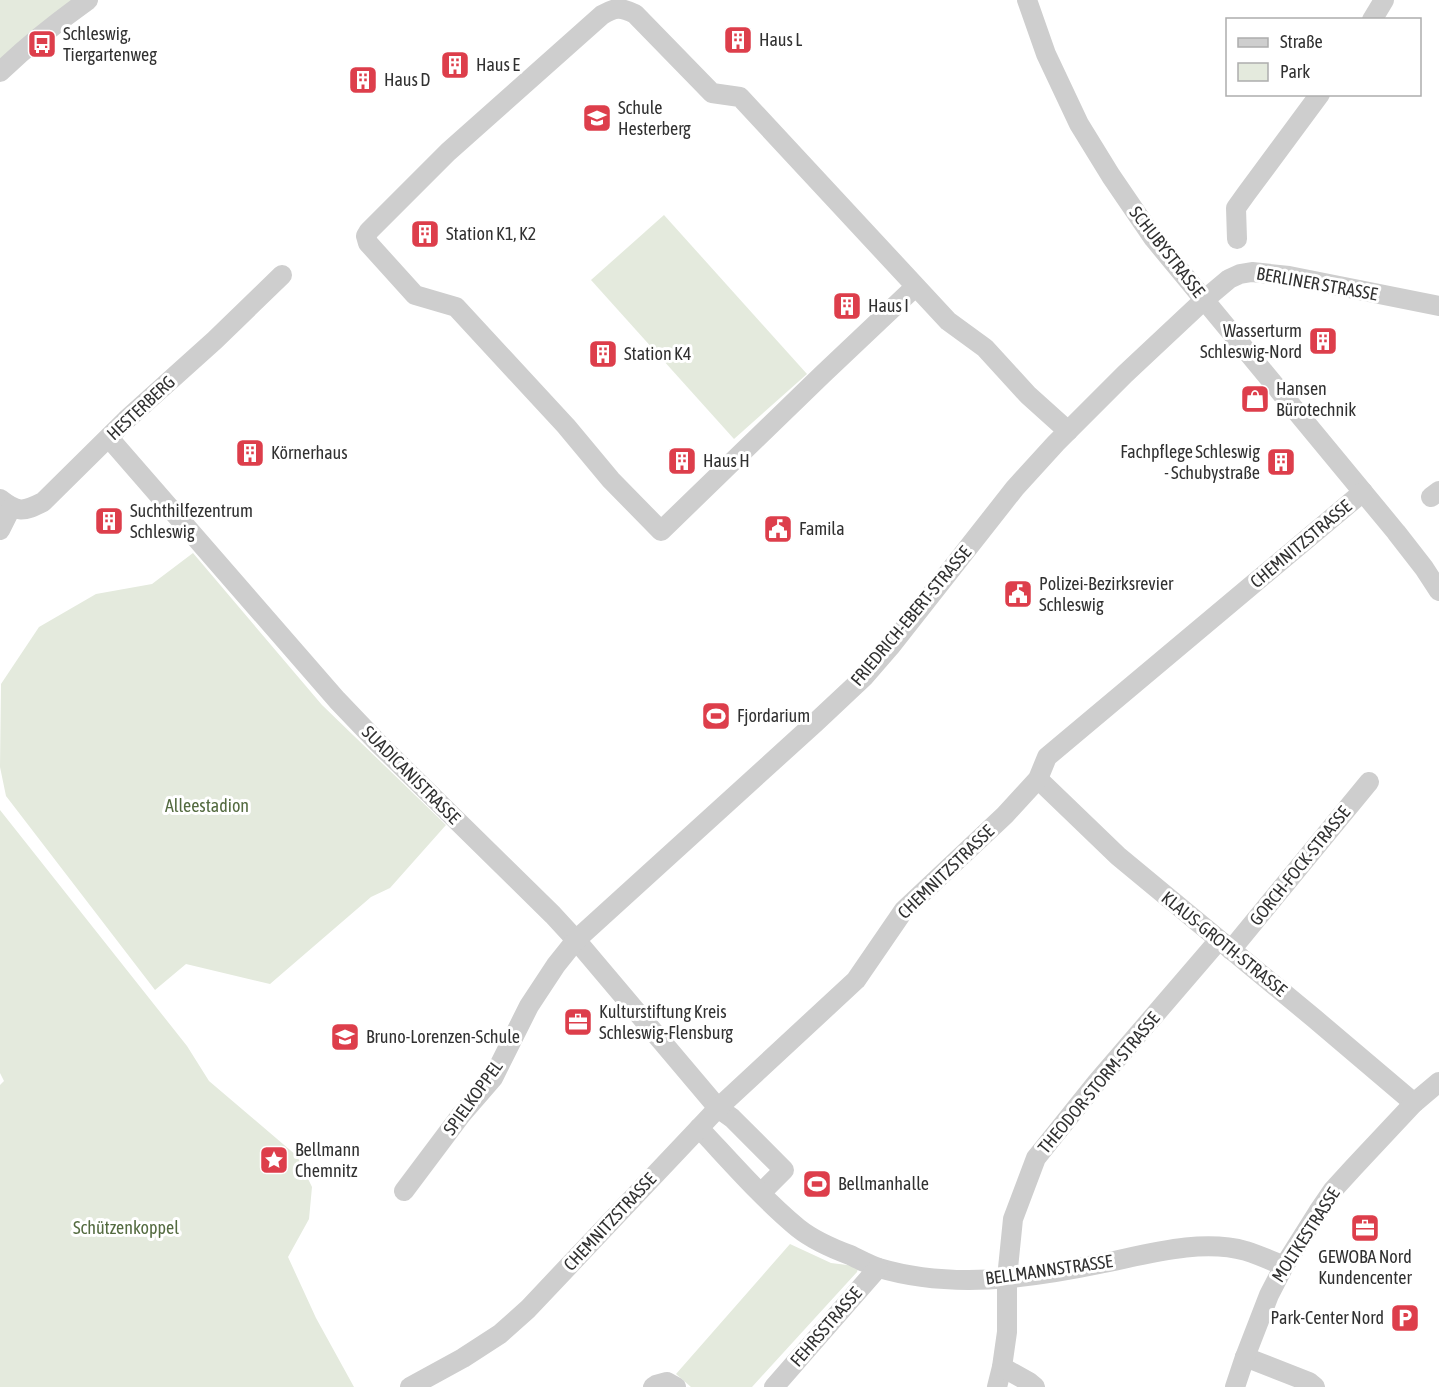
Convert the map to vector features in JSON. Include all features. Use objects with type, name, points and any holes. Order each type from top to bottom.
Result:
[{"type":"street","points":[[0,72],[22,51],[88,0]]},
{"type":"street","name":"SCHUBYSTRASSE","points":[[1027,0],[1046,54],[1079,124],[1154,239],[1363,492],[1424,568],[1439,591]]},
{"type":"street","points":[[1373,18],[1384,0]]},
{"type":"street","points":[[915,287],[661,531],[611,480],[566,426],[456,307],[416,295],[368,243],[366,236],[448,152],[602,15],[614,8],[624,9],[635,14],[712,93],[740,97],[948,321],[985,348],[1028,395],[1068,431]]},
{"type":"street","points":[[1237,239],[1236,208],[1319,96]]},
{"type":"street","name":"BERLINER STRASSE","points":[[1204,300],[1229,279],[1252,272],[1289,276],[1439,306]]},
{"type":"street","name":"HESTERBERG","points":[[0,530],[6,504],[26,510],[42,502],[126,420],[215,340],[282,275]]},
{"type":"street","name":"FRIEDRICH-EBERT-STRASSE","points":[[576,940],[864,677],[1016,488],[1068,431],[1125,374],[1204,300]]},
{"type":"street","name":"SUADICANISTRASSE","points":[[109,438],[337,700],[576,940],[718,1108]]},
{"type":"street","name":"CHEMNITZSTRASSE","points":[[411,1387],[500,1334],[528,1309],[718,1108],[856,980],[904,909],[1005,815],[1038,778],[1047,757],[1363,492]]},
{"type":"street","name":"KLAUS-GROTH-STRASSE","points":[[1038,778],[1118,856],[1414,1103]]},
{"type":"street","name":"GORCH-FOCK-STRASSE","points":[[1225,945],[1369,782]]},
{"type":"street","name":"SPIELKOPPEL","points":[[404,1191],[461,1115],[493,1078],[529,1006],[576,940]]},
{"type":"street","name":"THEODOR-STORM-STRASSE","points":[[997,1387],[1007,1332],[1007,1278],[1013,1219],[1036,1158],[1097,1082],[1225,945]]},
{"type":"street","name":"MOLTKESTRASSE","points":[[1235,1387],[1269,1295],[1284,1266],[1318,1212],[1333,1190],[1414,1103],[1439,1082]]},
{"type":"street","points":[[718,1108],[732,1118],[784,1170],[761,1193]]},
{"type":"street","name":"BELLMANNSTRASSE","points":[[699,1128],[798,1228],[822,1244],[878,1268],[931,1278],[981,1280],[1091,1266],[1171,1249],[1211,1246],[1245,1251],[1284,1266]]},
{"type":"street","name":"FEHRSSTRASSE","points":[[774,1387],[878,1268]]},
{"type":"street","points":[[1245,1357],[1310,1382],[1315,1387]]},
{"type":"street","points":[[1002,1367],[1035,1387]]},
{"type":"green space","points":[[0,0],[75,0],[0,59]]},
{"type":"green space","points":[[664,215],[807,374],[734,439],[591,280]]},
{"type":"green space","name":"Alleestadion","points":[[193,553],[322,705],[446,825],[390,888],[371,897],[270,984],[186,964],[155,990],[6,796],[0,767],[1,684],[39,627],[96,594],[152,584]]},
{"type":"green space","name":"Schützenkoppel","points":[[0,810],[187,1046],[209,1081],[297,1156],[312,1187],[309,1219],[288,1257],[316,1318],[354,1387],[0,1387],[0,1085],[4,1081],[0,1073]]},
{"type":"green space","points":[[790,1244],[831,1263],[855,1266],[858,1269],[857,1272],[752,1387],[691,1387],[676,1374]]},
{"type":"place","name":"Haus L","points":[[738,40]]},
{"type":"place","name":"Schleswig, Tiergartenweg","points":[[42,44]]},
{"type":"place","name":"Haus E","points":[[455,65]]},
{"type":"place","name":"Haus D","points":[[363,80]]},
{"type":"place","name":"Schule Hesterberg","points":[[597,118]]},
{"type":"place","name":"Station K1, K2","points":[[425,234]]},
{"type":"place","name":"Haus I","points":[[847,306]]},
{"type":"place","name":"Wasserturm Schleswig-Nord","points":[[1323,341]]},
{"type":"place","name":"Station K4","points":[[603,354]]},
{"type":"place","name":"Hansen Bürotechnik","points":[[1255,399]]},
{"type":"place","name":"Körnerhaus","points":[[250,453]]},
{"type":"place","name":"Haus H","points":[[682,461]]},
{"type":"place","name":"Fachpflege Schleswig - Schubystraße","points":[[1281,462]]},
{"type":"place","name":"Suchthilfezentrum Schleswig","points":[[109,521]]},
{"type":"place","name":"Famila","points":[[778,529]]},
{"type":"place","name":"Polizei-Bezirksrevier Schleswig","points":[[1018,594]]},
{"type":"place","name":"Fjordarium","points":[[716,716]]},
{"type":"place","name":"Kulturstiftung Kreis Schleswig-Flensburg","points":[[578,1022]]},
{"type":"place","name":"Bruno-Lorenzen-Schule","points":[[345,1037]]},
{"type":"place","name":"Bellmann Chemnitz","points":[[274,1160]]},
{"type":"place","name":"Bellmanhalle","points":[[817,1184]]},
{"type":"place","name":"GEWOBA Nord Kundencenter","points":[[1365,1228]]},
{"type":"place","name":"Park-Center Nord","points":[[1405,1318]]}]
